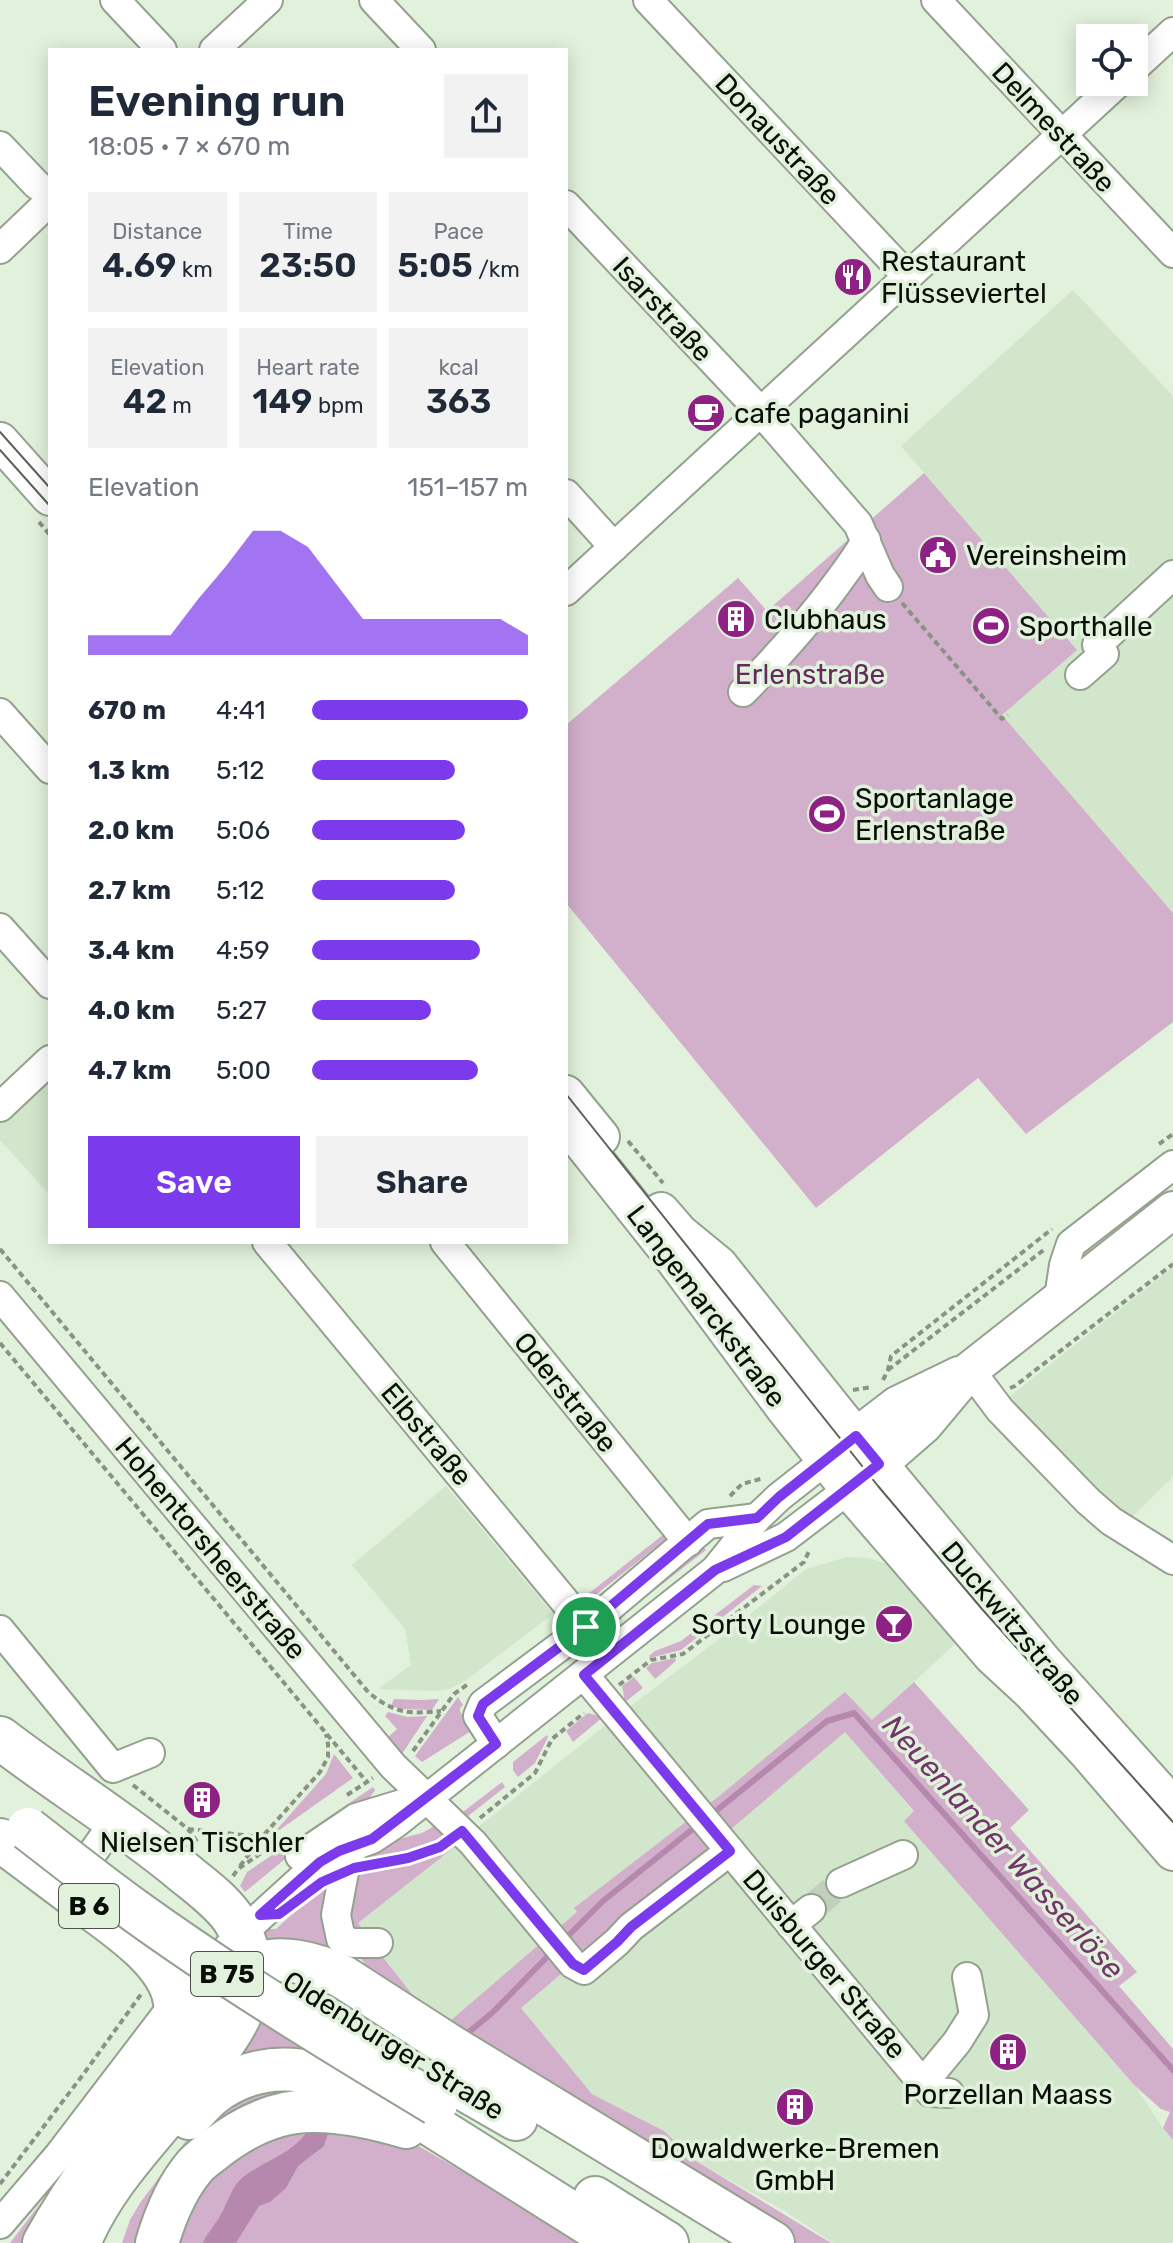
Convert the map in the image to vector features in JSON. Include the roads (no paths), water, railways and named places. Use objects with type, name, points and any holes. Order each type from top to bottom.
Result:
[{"type":"highway","points":[[0,1738],[158,1851],[215,1899],[241,1939],[285,1961],[308,1963],[334,1972],[773,2243]]},
{"type":"highway","name":"Oldenburger Straße","points":[[0,1771],[18,1820],[135,1910],[345,2049],[667,2243]]},
{"type":"highway","name":"B 6","points":[[18,1820],[67,1890],[124,1933],[168,1985]]},
{"type":"highway","points":[[79,2243],[92,2213],[122,2168],[168,2116],[243,2011],[241,1939]]},
{"type":"highway","name":"B 75","points":[[162,2073],[228,1986],[241,1939]]},
{"type":"highway","points":[[44,2243],[89,2169],[162,2073],[174,2039],[168,1985]]},
{"type":"highway","points":[[136,2175],[219,2089],[242,2077],[266,2070],[299,2069],[384,2095],[446,2108],[619,2243]]},
{"type":"highway","points":[[157,2243],[166,2212],[195,2165],[232,2136],[258,2123],[285,2114],[324,2112],[371,2117],[446,2108]]},
{"type":"highway","name":"Oldenburger Straße","points":[[446,2108],[723,2243]]},
{"type":"highway","points":[[105,2243],[136,2175],[168,2116]]},
{"type":"main road","points":[[0,441],[48,495]]},
{"type":"main road","name":"Langemarckstraße","points":[[568,1097],[677,1244]]},
{"type":"main road","name":"Langemarckstraße","points":[[568,1125],[677,1244],[719,1265],[841,1448]]},
{"type":"main road","points":[[864,1476],[979,1382],[1059,1298],[1173,1210]]},
{"type":"main road","points":[[841,1448],[897,1405],[979,1382]]},
{"type":"main road","name":"Duckwitzstraße","points":[[841,1448],[992,1656],[1031,1692],[1086,1751],[1173,1852]]},
{"type":"main road","name":"Duckwitzstraße","points":[[864,1476],[1019,1630],[1173,1806]]},
{"type":"street","points":[[115,0],[160,48]]},
{"type":"street","points":[[216,48],[268,0]]},
{"type":"street","points":[[374,0],[419,48]]},
{"type":"street","name":"Donaustraße","points":[[648,0],[908,277]]},
{"type":"street","name":"Delmestraße","points":[[936,0],[1173,253]]},
{"type":"street","points":[[1148,55],[1173,32]]},
{"type":"street","points":[[568,589],[1104,96]]},
{"type":"street","points":[[0,146],[48,196]]},
{"type":"street","points":[[0,249],[48,200]]},
{"type":"street","name":"Isarstraße","points":[[568,207],[761,412],[858,524],[888,587]]},
{"type":"street","points":[[568,496],[614,547]]},
{"type":"street","points":[[743,692],[791,643],[866,540]]},
{"type":"street","points":[[1080,675],[1104,654],[1097,645],[1173,575]]},
{"type":"street","points":[[0,713],[48,767]]},
{"type":"street","points":[[0,928],[48,982]]},
{"type":"street","points":[[0,1107],[48,1062]]},
{"type":"street","points":[[1059,1298],[1071,1244],[1163,1157]]},
{"type":"street","name":"Elbstraße","points":[[269,1244],[586,1627]]},
{"type":"street","name":"Oderstraße","points":[[447,1244],[688,1542]]},
{"type":"street","name":"Hohentorsheerstraße","points":[[0,1296],[393,1766],[462,1831],[569,1959],[584,1970],[725,1845]]},
{"type":"street","points":[[979,1382],[1000,1410],[1088,1501],[1111,1521],[1173,1560]]},
{"type":"street","points":[[0,2221],[46,2145],[168,1985],[241,1939],[280,1896],[320,1862],[372,1839],[396,1823],[584,1675],[715,1570],[757,1518],[841,1448]]},
{"type":"street","points":[[715,1570],[786,1537],[864,1476],[958,1588],[1173,1829]]},
{"type":"street","points":[[496,1744],[478,1716],[483,1704],[586,1627],[708,1524],[757,1518]]},
{"type":"street","points":[[0,1630],[113,1768],[150,1753]]},
{"type":"street","name":"Duisburger Straße","points":[[584,1675],[725,1845],[801,1917],[936,2088],[957,2042],[974,2015],[967,1977]]},
{"type":"street","points":[[241,1939],[287,1865],[356,1818],[427,1797]]},
{"type":"street","points":[[67,1890],[115,1821]]},
{"type":"street","points":[[354,1846],[344,1872],[336,1915],[341,1939],[353,1943],[378,1943]]},
{"type":"street","points":[[841,1883],[903,1855]]},
{"type":"waterway","name":"Neuenlander Wasserlöse","points":[[711,1815],[827,1721],[854,1713],[1173,2070]]},
{"type":"waterway","name":"Neuenlander Wasserlöse","points":[[562,1942],[603,1901],[699,1824]]},
{"type":"waterway","name":"Neuenlander Wasserlöse","points":[[464,2036],[492,2013],[551,1953]]},
{"type":"tunnel","points":[[811,1909],[841,1883]]},
{"type":"tram line","points":[[0,432],[48,486]]},
{"type":"tram line","points":[[0,450],[48,504]]},
{"type":"tram line","points":[[568,1097],[878,1486],[982,1609],[1173,1822]]},
{"type":"place","name":"Restaurant Flüsseviertel","points":[[853,277]]},
{"type":"place","name":"cafe paganini","points":[[706,413]]},
{"type":"place","name":"Vereinsheim","points":[[938,555]]},
{"type":"place","name":"Clubhaus","points":[[736,619]]},
{"type":"place","name":"Sporthalle","points":[[991,626]]},
{"type":"place","name":"Sportanlage Erlenstraße","points":[[827,814]]},
{"type":"place","name":"Sorty Lounge","points":[[894,1624]]},
{"type":"place","name":"Nielsen Tischler","points":[[202,1800]]},
{"type":"place","name":"Porzellan Maass","points":[[1008,2052]]},
{"type":"place","name":"Dowaldwerke-Bremen GmbH","points":[[795,2107]]},
{"type":"park label","name":"Erlenstraße","points":[[810,674]]}]
